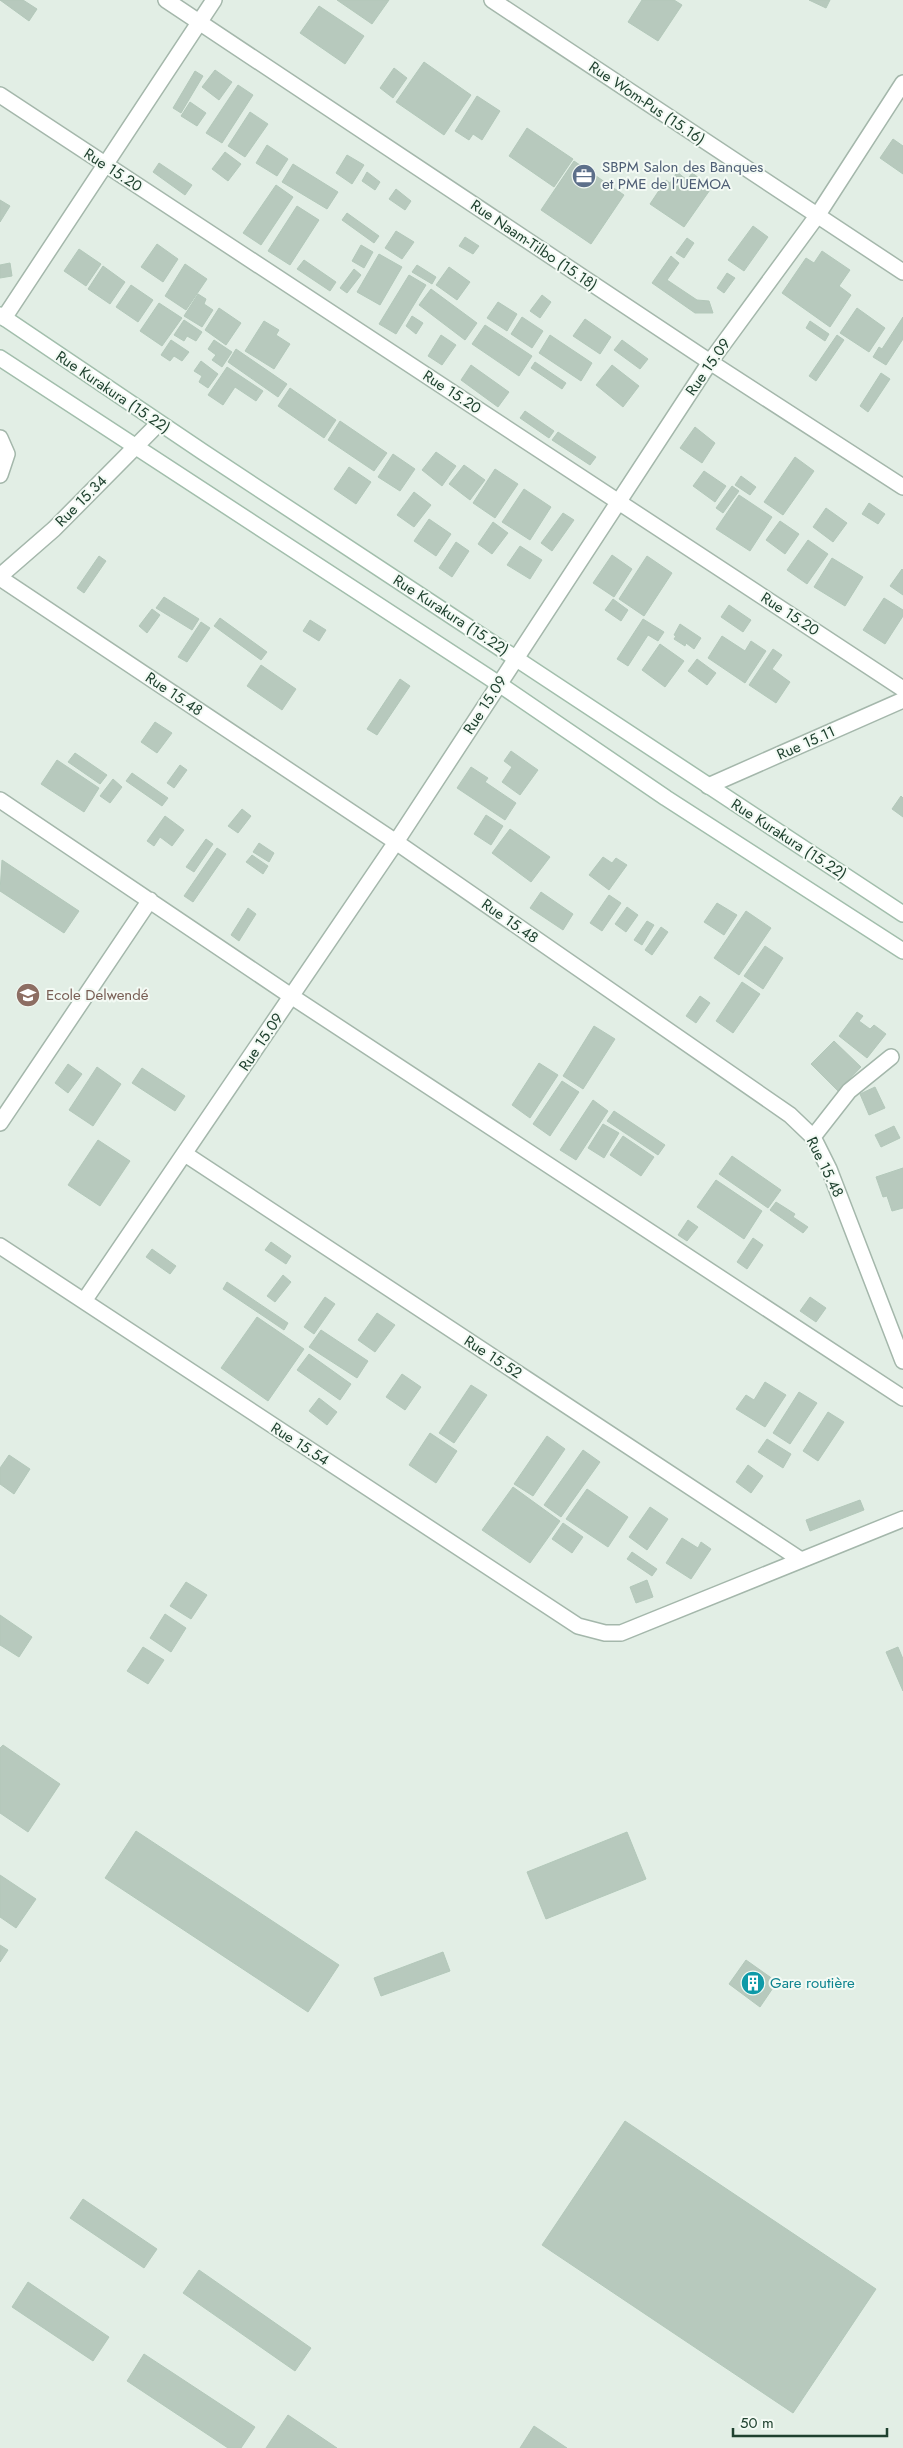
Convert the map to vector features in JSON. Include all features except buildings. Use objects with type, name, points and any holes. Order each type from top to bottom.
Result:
[{"type":"street","name":"Rue Naam-Tilbo (15.18)","points":[[166,0],[903,488]]},
{"type":"street","points":[[2,316],[214,0]]},
{"type":"street","name":"Rue Wom-Pus (15.16)","points":[[492,0],[903,272]]},
{"type":"street","name":"Rue 15.09","points":[[84,1302],[396,842],[710,362],[817,216],[903,83]]},
{"type":"street","name":"Rue 15.20","points":[[0,96],[903,689]]},
{"type":"street","name":"Rue Kurakura (15.22)","points":[[2,316],[159,423],[903,914]]},
{"type":"street","name":"Rue Kurakura (15.22)","points":[[0,358],[499,684],[666,798],[903,951]]},
{"type":"street","name":"Rue 15.34","points":[[0,577],[54,528],[159,423]]},
{"type":"street","points":[[0,438],[7,454],[0,475]]},
{"type":"street","name":"Rue 15.48","points":[[0,577],[396,842],[790,1115],[813,1137],[829,1169],[903,1361]]},
{"type":"street","name":"Rue 15.11","points":[[708,786],[903,700]]},
{"type":"street","points":[[0,800],[292,996],[903,1398]]},
{"type":"street","points":[[0,1123],[150,900]]},
{"type":"street","points":[[813,1137],[848,1091],[891,1057]]},
{"type":"street","name":"Rue 15.52","points":[[185,1154],[801,1560]]},
{"type":"street","name":"Rue 15.54","points":[[0,1246],[578,1626],[605,1633],[621,1633],[801,1560]]},
{"type":"street","points":[[801,1560],[903,1519]]},
{"type":"place","name":"SBPM Salon des Banques et PME de l'UEMOA","points":[[584,176]]},
{"type":"place","name":"Ecole Delwendé","points":[[28,995]]},
{"type":"place","name":"Gare routière","points":[[753,1983]]}]
